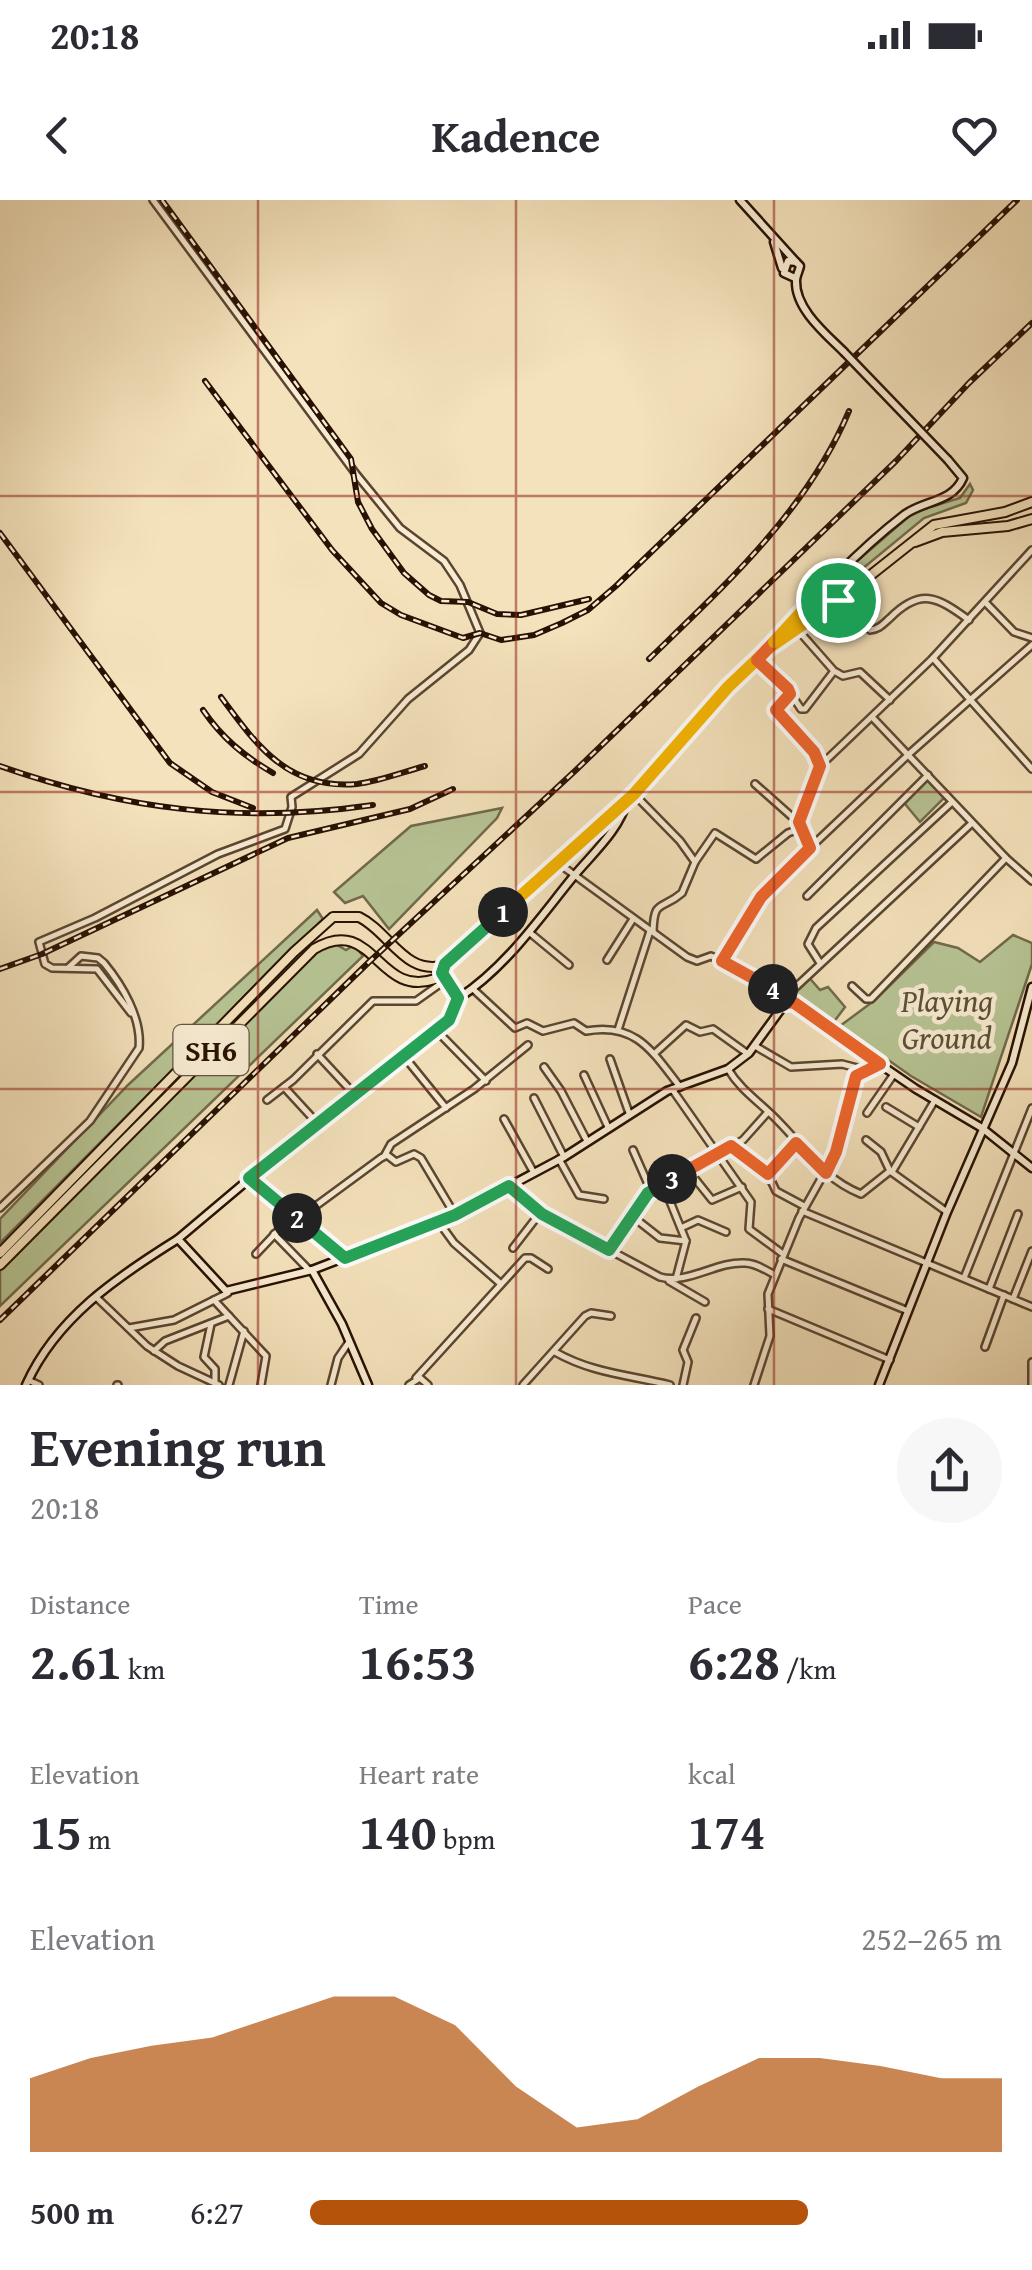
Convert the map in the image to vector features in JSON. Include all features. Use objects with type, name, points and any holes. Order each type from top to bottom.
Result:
[{"type":"main road","points":[[443,971],[403,956],[367,921],[351,915],[345,938],[359,944],[403,978],[430,982],[443,971],[630,796],[728,687],[770,647],[840,599],[934,525],[1005,512],[1032,502]]},
{"type":"main road","points":[[912,543],[942,532],[1008,526],[1032,519]]},
{"type":"main road","points":[[827,584],[826,596],[840,599]]},
{"type":"main road","name":"SH6","points":[[0,1252],[310,937],[333,917],[351,915]]},
{"type":"main road","name":"SH6","points":[[0,1265],[300,960],[327,941],[345,938]]},
{"type":"street","points":[[131,1013],[100,972],[93,968],[52,968],[46,964],[40,942],[218,854],[284,828],[292,808],[291,797],[358,754],[408,699],[470,650],[480,633],[460,586],[444,561],[400,528],[356,474],[154,200]]},
{"type":"street","points":[[744,201],[796,262],[800,269],[795,278],[813,320],[962,478],[956,492],[908,511],[827,584],[770,647]]},
{"type":"street","points":[[771,236],[783,270],[787,277],[795,278]]},
{"type":"street","points":[[783,270],[786,263],[796,262]]},
{"type":"street","points":[[618,1030],[652,932],[656,909],[682,893],[715,833],[756,858],[799,826],[820,766],[932,658],[1032,550]]},
{"type":"street","points":[[840,599],[865,628],[874,631],[917,599],[938,599],[969,620]]},
{"type":"street","points":[[722,961],[761,897],[908,754],[973,700],[1032,642],[1014,632],[985,602]]},
{"type":"street","points":[[798,630],[834,671],[842,676],[863,674],[890,700]]},
{"type":"street","points":[[932,658],[1032,770]]},
{"type":"street","points":[[757,660],[800,709],[805,708],[834,671]]},
{"type":"street","points":[[790,694],[776,710],[814,752],[820,766]]},
{"type":"street","points":[[872,717],[1006,858],[1032,880]]},
{"type":"street","points":[[807,896],[928,776]]},
{"type":"street","points":[[755,784],[799,826],[810,848]]},
{"type":"street","points":[[458,998],[529,932],[622,817],[630,796],[680,841],[696,862]]},
{"type":"street","points":[[821,964],[808,944],[816,928],[952,802]]},
{"type":"street","points":[[129,1328],[174,1320],[232,1291],[345,1258],[455,1215],[561,1158],[629,1113],[676,1088],[728,1069],[755,1046],[784,1001],[972,823]]},
{"type":"street","points":[[852,986],[871,999],[1006,858]]},
{"type":"street","points":[[558,862],[693,960],[706,956],[722,961],[766,984],[784,1001],[793,1002],[894,1074],[982,1128],[1032,1168]]},
{"type":"street","points":[[607,960],[632,919]]},
{"type":"street","points":[[529,932],[570,965]]},
{"type":"street","points":[[0,1208],[90,1121],[136,1054],[139,1034],[123,987],[98,958],[81,956],[69,967]]},
{"type":"street","points":[[39,1385],[27,1382],[41,1353],[58,1331],[96,1297],[131,1268],[178,1239],[455,1013],[458,998],[443,971],[416,1002],[373,1000],[268,1100]]},
{"type":"street","points":[[879,1385],[1016,1050],[1032,987]]},
{"type":"street","points":[[473,988],[515,1028],[527,1023],[546,1030],[574,1023],[586,1031],[618,1030],[640,1039],[654,1054],[751,1202],[748,1229],[782,1256],[908,1311]]},
{"type":"street","points":[[654,1054],[686,1024],[700,1032],[714,1029],[748,1054]]},
{"type":"street","points":[[436,1030],[486,1081]]},
{"type":"street","points":[[256,1254],[296,1216],[385,1156],[391,1144],[486,1081],[528,1045]]},
{"type":"street","points":[[755,1046],[791,1067],[842,1064],[867,1071]]},
{"type":"street","points":[[318,1054],[356,1095]]},
{"type":"street","points":[[403,1054],[446,1108]]},
{"type":"street","points":[[610,1059],[629,1113]]},
{"type":"street","points":[[754,1385],[770,1336],[768,1294],[774,1275],[803,1209],[836,1152],[856,1076],[880,1064]]},
{"type":"street","points":[[544,1068],[587,1141]]},
{"type":"street","points":[[728,1069],[742,1090],[826,1173],[861,1194],[891,1172],[935,1100]]},
{"type":"street","points":[[867,1113],[894,1074]]},
{"type":"street","points":[[584,1075],[608,1127]]},
{"type":"street","points":[[284,1087],[318,1124]]},
{"type":"street","points":[[534,1098],[579,1194],[604,1199]]},
{"type":"street","points":[[886,1107],[919,1127]]},
{"type":"street","points":[[964,1278],[1032,1108]]},
{"type":"street","points":[[609,1250],[651,1191],[744,1140],[768,1112]]},
{"type":"street","points":[[504,1119],[534,1172]]},
{"type":"street","points":[[866,1140],[881,1152],[891,1172],[948,1212]]},
{"type":"street","points":[[768,1174],[796,1143]]},
{"type":"street","points":[[731,1146],[768,1174],[776,1191],[803,1209],[1032,1307]]},
{"type":"street","points":[[633,1150],[651,1191]]},
{"type":"street","points":[[385,1156],[396,1162],[418,1156],[455,1215]]},
{"type":"street","points":[[688,1170],[712,1200],[742,1187]]},
{"type":"street","points":[[249,1178],[345,1258]]},
{"type":"street","points":[[662,1184],[686,1241],[676,1280]]},
{"type":"street","points":[[509,1186],[540,1213],[705,1302]]},
{"type":"street","points":[[512,1248],[540,1213]]},
{"type":"street","points":[[989,1289],[1018,1214]]},
{"type":"street","points":[[632,1216],[660,1238],[686,1241]]},
{"type":"street","points":[[682,1228],[698,1220],[726,1232]]},
{"type":"street","points":[[438,1221],[454,1243],[501,1284]]},
{"type":"street","points":[[274,1234],[310,1269],[368,1385]]},
{"type":"street","points":[[178,1239],[221,1288],[232,1291]]},
{"type":"street","points":[[1013,1300],[1032,1250]]},
{"type":"street","points":[[409,1385],[528,1257],[548,1269]]},
{"type":"street","points":[[667,1280],[741,1263],[774,1275]]},
{"type":"street","points":[[985,1347],[1004,1295]]},
{"type":"street","points":[[96,1297],[154,1351],[217,1384]]},
{"type":"street","points":[[214,1300],[266,1356],[261,1385]]},
{"type":"street","points":[[768,1309],[890,1360]]},
{"type":"street","points":[[523,1385],[588,1314],[611,1316]]},
{"type":"street","points":[[154,1351],[165,1341],[230,1316]]},
{"type":"street","points":[[683,1385],[688,1362],[683,1350],[696,1318]]},
{"type":"street","points":[[211,1324],[204,1357],[216,1369],[217,1384]]},
{"type":"street","points":[[229,1385],[244,1331]]},
{"type":"street","points":[[331,1385],[349,1342]]},
{"type":"street","points":[[555,1352],[605,1374],[670,1385]]},
{"type":"street","points":[[1029,1383],[1032,1362]]},
{"type":"street","points":[[416,1378],[428,1385]]},
{"type":"green space","points":[[970,484],[973,490],[966,503],[924,518],[839,588],[835,585],[835,580],[914,512],[960,498]]},
{"type":"green space","points":[[929,772],[949,793],[920,822],[901,799]]},
{"type":"green space","points":[[502,808],[497,818],[389,929],[363,896],[345,903],[334,892],[411,826]]},
{"type":"green space","points":[[317,910],[323,919],[0,1243],[0,1219],[128,1085]]},
{"type":"green space","name":"Playing Ground","points":[[1013,935],[1032,943],[1032,964],[981,1117],[911,1076],[840,1026],[875,1000],[934,942],[958,948],[980,962]]},
{"type":"green space","points":[[330,941],[346,950],[354,945],[363,956],[0,1306],[0,1266],[307,958]]},
{"type":"green space","points":[[806,974],[820,990],[828,987],[845,1007],[833,1023],[789,990]]},
{"type":"railway","points":[[162,200],[351,459],[358,502],[404,573],[441,601],[468,602],[497,614],[521,615],[589,599]]},
{"type":"railway","points":[[205,381],[332,550],[381,603],[401,615],[463,638],[480,633],[501,640],[534,635],[588,610],[616,586],[1017,200]]},
{"type":"railway","points":[[0,1320],[369,962],[576,770],[896,461],[1032,323]]},
{"type":"railway","points":[[649,659],[735,574],[788,514],[832,447],[849,411]]},
{"type":"railway","points":[[0,533],[170,763],[212,792],[253,808]]},
{"type":"railway","points":[[221,697],[262,748],[293,772],[312,780],[357,784],[425,766]]},
{"type":"railway","points":[[203,710],[234,746],[273,773]]},
{"type":"railway","points":[[0,766],[92,793],[184,809],[277,813],[373,805]]},
{"type":"railway","points":[[0,969],[42,954],[288,838],[410,809],[453,789]]},
{"type":"route","points":[[838,600],[770,647],[728,687],[634,794],[445,964],[442,973],[459,1003],[449,1020],[249,1178],[345,1258],[455,1215],[509,1186],[542,1214],[609,1250],[648,1193],[731,1146],[768,1174],[796,1143],[826,1173],[836,1152],[856,1076],[880,1064],[793,1002],[786,1003],[766,984],[722,961],[761,897],[810,848],[799,822],[820,766],[814,752],[776,710],[790,694],[788,689],[757,660],[770,647],[827,584],[826,596],[838,600]]}]
